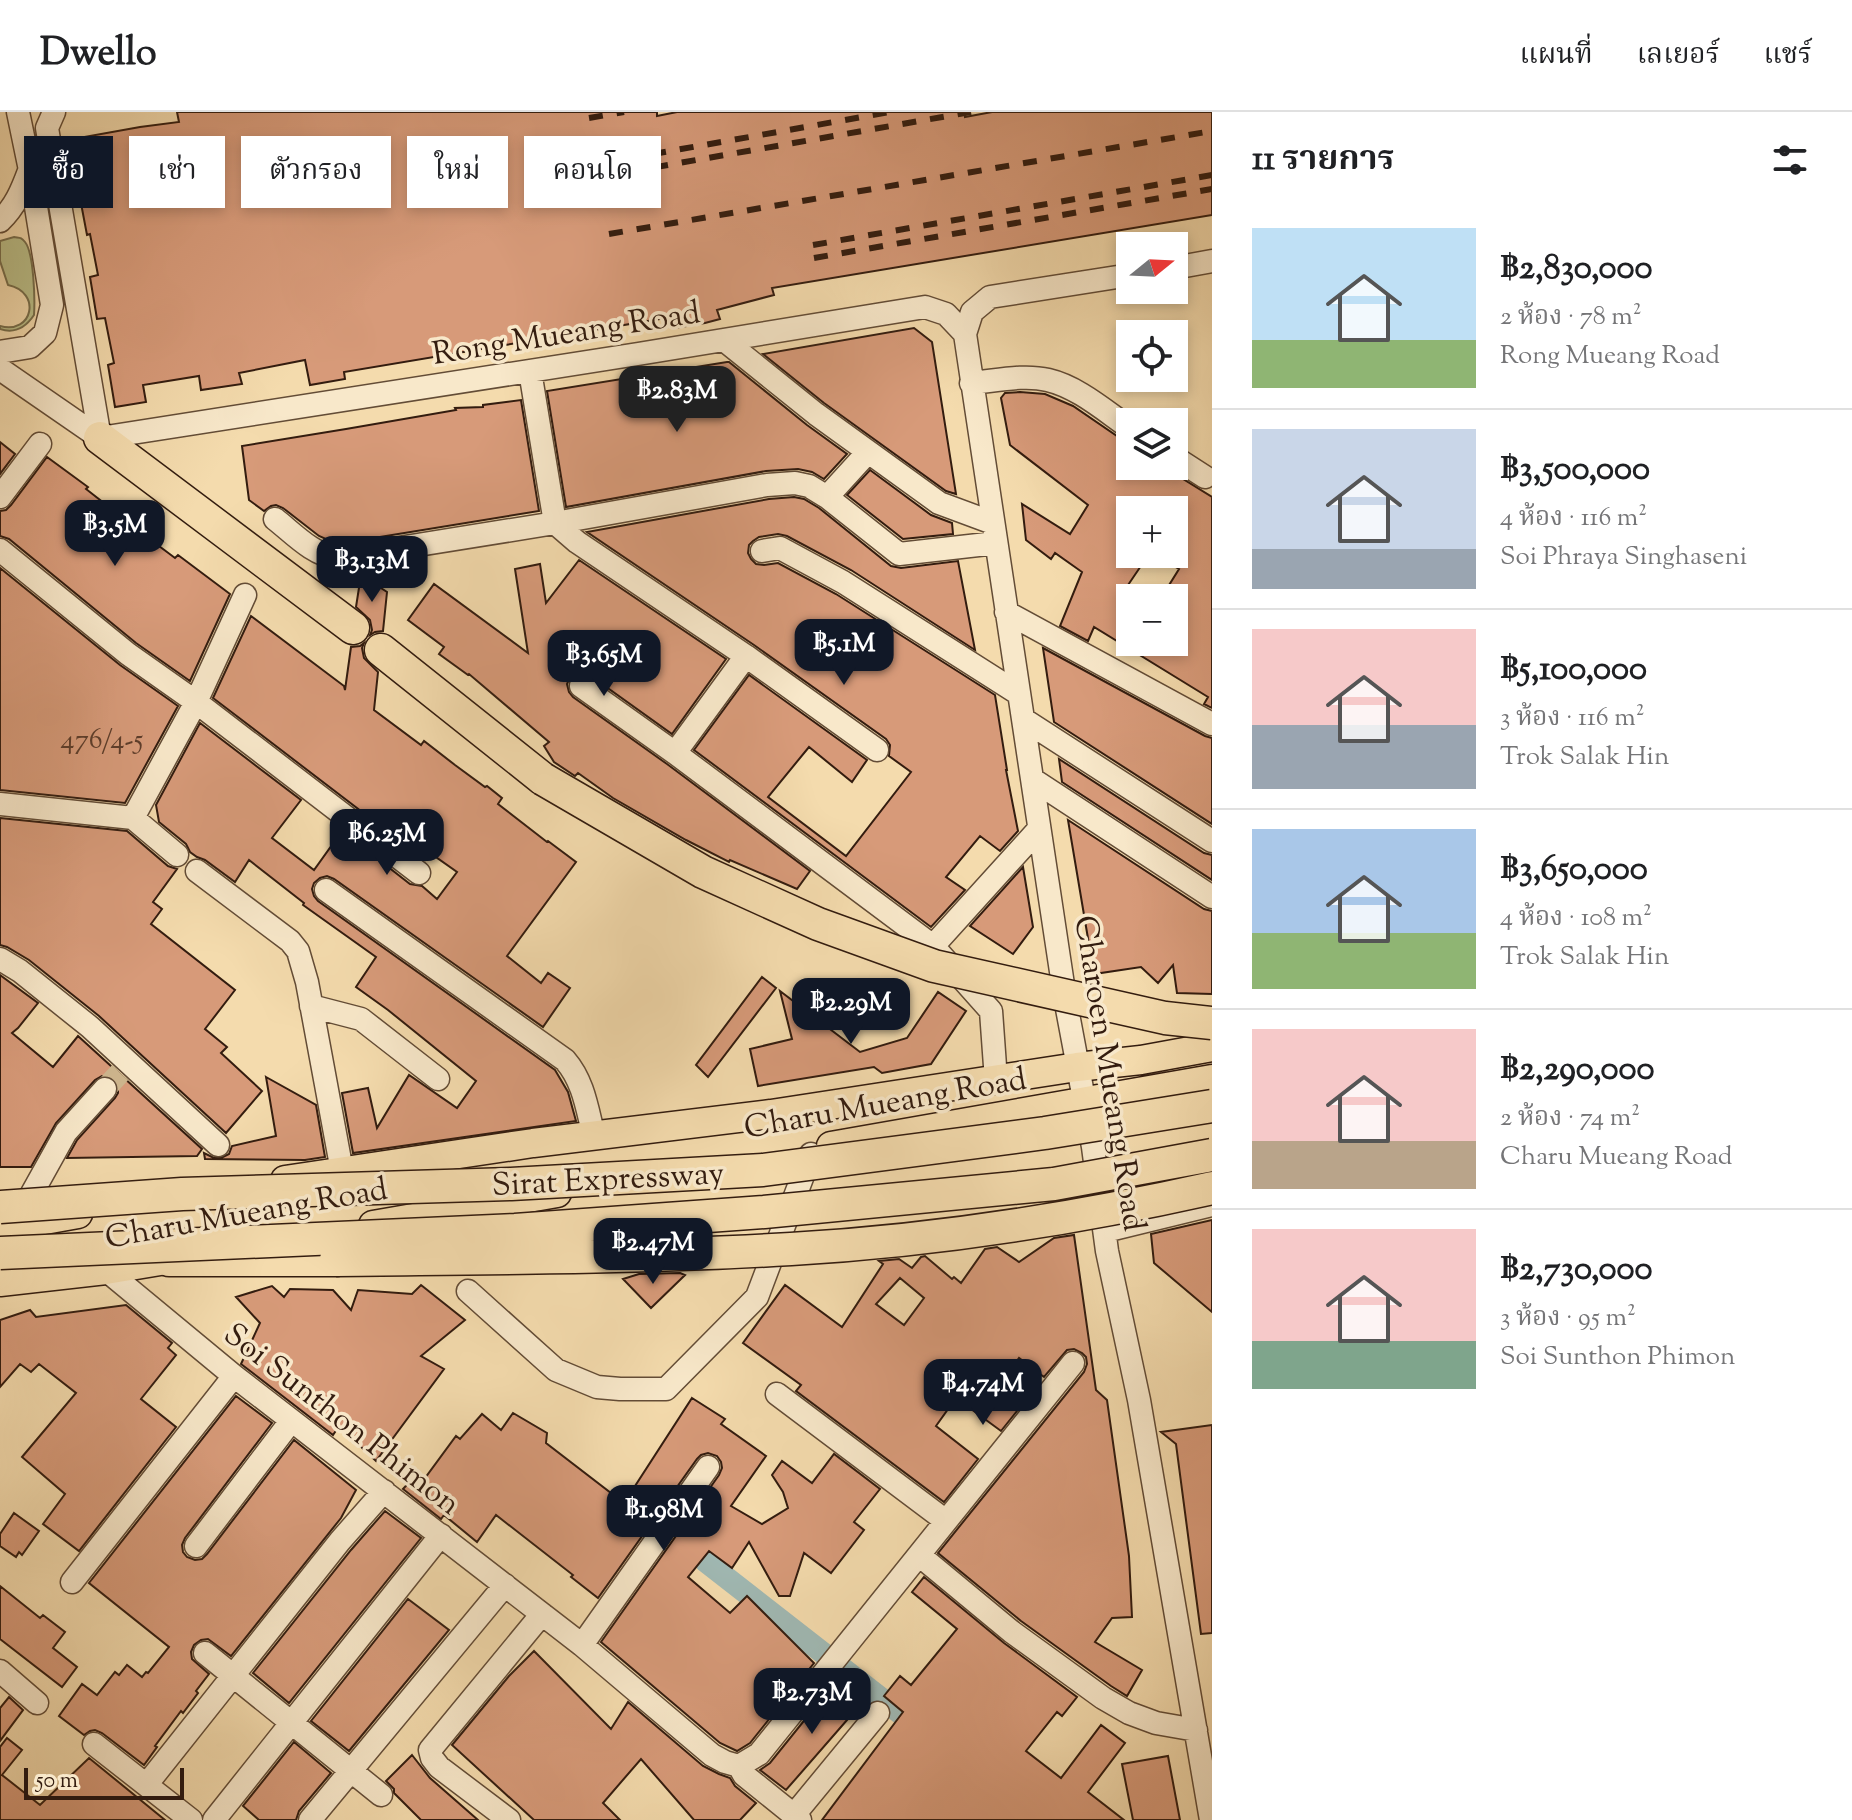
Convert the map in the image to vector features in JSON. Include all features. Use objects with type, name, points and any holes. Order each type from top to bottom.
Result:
[{"type":"highway","points":[[100,438],[353,628]]},
{"type":"highway","points":[[381,650],[543,779],[703,872],[818,924],[934,966],[1165,1018],[1212,1023]]},
{"type":"highway","name":"Sirat Expressway","points":[[4,1228],[182,1194],[511,1184],[763,1170],[1045,1133],[1212,1106]]},
{"type":"highway","name":"Sirat Expressway","points":[[4,1228],[515,1230],[764,1212],[1054,1184],[1212,1155]]},
{"type":"highway","points":[[169,1260],[641,1256],[794,1249],[933,1236],[1068,1217],[1212,1188]]},
{"type":"main road","name":"Charu Mueang Road","points":[[4,1228],[342,1171],[771,1114],[1212,1047]]},
{"type":"main road","name":"Charu Mueang Road","points":[[0,1282],[169,1260],[1212,1079]]},
{"type":"street","points":[[18,112],[24,141]]},
{"type":"street","points":[[54,112],[47,128],[100,438]]},
{"type":"street","points":[[0,221],[9,213],[24,186]]},
{"type":"street","points":[[0,352],[30,347],[45,333],[52,305],[36,208]]},
{"type":"street","points":[[1188,265],[1212,261]]},
{"type":"street","points":[[965,334],[972,312],[990,297],[1116,277]]},
{"type":"street","name":"Rong Mueang Road","points":[[100,438],[925,307],[946,314],[965,334]]},
{"type":"street","name":"Charoen Mueang Road","points":[[965,334],[1039,829],[1083,1103],[1093,1147],[1107,1251],[1142,1414],[1196,1730],[1207,1759],[1211,1820]]},
{"type":"street","points":[[724,340],[816,414],[939,503],[995,533]]},
{"type":"street","points":[[0,369],[100,438]]},
{"type":"street","points":[[530,371],[555,523],[577,542],[746,656],[877,750]]},
{"type":"street","points":[[971,383],[1032,378],[1048,380],[1068,387],[1116,419]]},
{"type":"street","points":[[0,497],[40,444]]},
{"type":"street","points":[[827,497],[868,452]]},
{"type":"street","points":[[1188,466],[1205,477]]},
{"type":"street","points":[[275,519],[318,553],[337,558],[767,485],[795,483],[809,486],[827,497],[899,554],[995,533]]},
{"type":"street","points":[[762,551],[780,548],[843,582],[1019,694]]},
{"type":"street","points":[[0,550],[128,654],[196,702],[419,873]]},
{"type":"street","points":[[133,818],[196,702],[245,595]]},
{"type":"street","points":[[1006,612],[1212,724]]},
{"type":"street","points":[[675,753],[746,656]]},
{"type":"street","points":[[581,686],[933,946],[991,1011],[996,1080]]},
{"type":"street","points":[[1023,719],[1212,841]]},
{"type":"street","points":[[1032,779],[1212,897]]},
{"type":"street","points":[[0,804],[133,818],[177,855]]},
{"type":"street","points":[[933,946],[1039,829]]},
{"type":"street","points":[[197,871],[295,945],[298,951],[342,1171]]},
{"type":"street","points":[[326,890],[565,1060],[575,1070],[582,1086],[594,1136]]},
{"type":"street","points":[[0,959],[20,971],[90,1027],[218,1145]]},
{"type":"street","points":[[311,1006],[361,1019],[438,1079]]},
{"type":"street","points":[[4,1228],[66,1132],[105,1089]]},
{"type":"street","points":[[468,1291],[556,1370],[597,1387],[666,1389],[757,1297],[813,1149]]},
{"type":"street","points":[[1105,1231],[1212,1205]]},
{"type":"street","name":"Soi Sunthon Phimon","points":[[106,1270],[291,1421],[582,1645],[712,1755],[739,1766],[744,1775],[797,1817]]},
{"type":"street","points":[[739,1766],[759,1754],[1073,1363]]},
{"type":"street","points":[[72,1582],[234,1376]]},
{"type":"street","points":[[777,1394],[946,1521]]},
{"type":"street","points":[[196,1546],[291,1421]]},
{"type":"street","points":[[582,1645],[708,1467]]},
{"type":"street","points":[[147,1784],[340,1541],[384,1491]]},
{"type":"street","points":[[214,1820],[441,1535]]},
{"type":"street","points":[[919,1555],[1012,1632],[1103,1698],[1129,1713],[1156,1723],[1196,1730]]},
{"type":"street","points":[[310,1820],[505,1585]]},
{"type":"street","points":[[509,1820],[439,1767],[430,1750],[542,1614]]},
{"type":"street","points":[[205,1653],[381,1795]]},
{"type":"street","points":[[0,1671],[37,1703]]},
{"type":"street","points":[[797,1817],[878,1713]]},
{"type":"street","points":[[94,1744],[191,1820]]},
{"type":"green space","points":[[14,237],[24,240],[28,248],[34,288],[34,315],[20,328],[11,331],[0,329],[0,326],[20,324],[29,312],[26,296],[8,285],[0,261],[0,241]]},
{"type":"building","points":[[177,112],[657,112],[657,116],[677,112],[965,112],[965,117],[992,112],[1212,112],[1212,215],[772,288],[774,295],[717,310],[720,319],[705,323],[674,328],[672,317],[344,372],[345,379],[310,385],[305,360],[239,373],[242,384],[201,390],[199,376],[143,385],[146,402],[115,407],[108,365],[114,363],[105,318],[97,319],[90,277],[98,275],[82,208],[113,208],[113,136],[90,136],[179,122]]},
{"type":"building","points":[[914,328],[932,342],[956,494],[946,491],[824,403],[763,354]]},
{"type":"building","points":[[729,362],[847,454],[824,479],[798,469],[766,471],[566,507],[547,391]]},
{"type":"building","points":[[1005,393],[1045,394],[1073,406],[1116,435],[1116,480],[1185,480],[1212,497],[1212,708],[1204,704],[1208,697],[1141,656],[1188,656],[1188,584],[1170,584],[1177,568],[1188,568],[1188,496],[1116,496],[1116,568],[1140,568],[1129,584],[1116,584],[1116,641],[1094,627],[1088,641],[1060,626],[1082,572],[1055,553],[1051,559],[1026,540],[1022,504],[1070,534],[1088,505],[1010,445],[1001,398]]},
{"type":"building","points":[[521,400],[539,511],[337,544],[319,536],[283,508],[276,505],[264,511],[249,500],[242,446],[455,408]]},
{"type":"building","points":[[0,442],[15,454],[0,474]]},
{"type":"building","points":[[47,457],[175,558],[178,555],[230,594],[190,681],[136,643],[9,539],[0,536],[0,511],[11,505]]},
{"type":"building","points":[[870,470],[931,515],[952,523],[953,534],[903,539],[847,495]]},
{"type":"building","points":[[794,497],[819,508],[891,566],[901,568],[958,561],[975,650],[851,570],[787,536],[759,537],[749,545],[748,553],[756,564],[778,563],[836,594],[995,695],[1018,831],[1000,851],[980,836],[946,877],[965,890],[931,927],[694,750],[749,675],[867,760],[852,782],[809,747],[768,797],[846,856],[911,772],[889,756],[890,745],[886,739],[587,532]]},
{"type":"building","points":[[579,560],[726,659],[672,734],[588,674],[582,672],[570,677],[567,684],[569,692],[810,871],[797,889],[729,862],[686,840],[613,798],[578,773],[575,776],[554,762],[544,746],[549,742],[469,674],[439,654],[444,647],[408,620],[434,584],[528,653],[515,569],[540,564],[546,603]]},
{"type":"building","points":[[0,568],[120,665],[178,706],[125,803],[0,790]]},
{"type":"building","points":[[361,575],[387,592],[383,631],[370,635],[370,620],[356,607]]},
{"type":"building","points":[[251,616],[344,686],[345,690],[351,647],[364,643],[364,658],[378,672],[374,710],[421,745],[424,741],[487,786],[502,798],[498,804],[576,862],[507,956],[541,983],[548,973],[570,988],[543,1027],[334,879],[327,876],[320,878],[312,889],[318,901],[555,1070],[568,1092],[576,1121],[353,1153],[342,1093],[368,1088],[377,1128],[409,1075],[457,1108],[476,1081],[356,987],[376,957],[303,905],[249,860],[235,882],[197,857],[159,822],[156,805],[200,723],[301,800],[272,838],[314,870],[342,831],[410,884],[422,886],[437,899],[457,872],[430,853],[425,860],[213,698]]},
{"type":"building","points":[[1043,648],[1212,738],[1212,824],[1054,722]]},
{"type":"building","points":[[1059,759],[1204,853],[1212,855],[1212,880],[1062,782]]},
{"type":"building","points":[[0,818],[127,831],[168,866],[177,869],[153,902],[162,909],[151,924],[235,990],[205,1029],[227,1047],[221,1053],[262,1091],[226,1133],[99,1016],[29,960],[0,945]]},
{"type":"building","points":[[1068,820],[1204,909],[1212,911],[1212,994],[1177,993],[1173,965],[1158,983],[1141,967],[1094,974]]},
{"type":"building","points":[[1023,867],[1033,927],[1013,954],[970,926]]},
{"type":"building","points":[[0,975],[38,1003],[12,1033],[53,1067],[78,1036],[202,1149],[197,1156],[67,1158],[77,1140],[118,1093],[115,1079],[102,1076],[56,1123],[31,1167],[0,1167]]},
{"type":"building","points":[[762,977],[776,988],[708,1077],[696,1065]]},
{"type":"building","points":[[780,991],[860,1052],[907,1038],[938,992],[966,1011],[931,1064],[882,1073],[874,1067],[758,1086],[750,1049],[792,1039]]},
{"type":"building","points":[[266,1077],[316,1105],[325,1157],[305,1160],[205,1159],[204,1153],[221,1158],[229,1154],[232,1146],[276,1136]]},
{"type":"building","points":[[1212,1220],[1212,1312],[1154,1263],[1151,1234]]},
{"type":"building","points":[[1074,1235],[1096,1390],[1107,1400],[1129,1556],[1132,1617],[1112,1618],[1095,1642],[1142,1670],[1127,1696],[1021,1621],[938,1553],[1084,1372],[1087,1364],[1082,1353],[1067,1350],[1044,1377],[1019,1358],[997,1388],[1021,1406],[1001,1431],[956,1398],[936,1426],[978,1459],[944,1502],[796,1391],[801,1385],[743,1343],[785,1285],[842,1327],[883,1264],[879,1261],[899,1259],[912,1268],[925,1256],[961,1283],[985,1249],[997,1247],[1019,1262],[1054,1238]],"holes":[[[900,1278],[924,1298],[904,1325],[876,1304]]]},
{"type":"building","points":[[639,1274],[685,1275],[651,1308],[623,1279]]},
{"type":"building","points":[[421,1285],[465,1320],[421,1356],[444,1369],[376,1461],[339,1426],[333,1435],[241,1364],[260,1323],[236,1297],[272,1286],[284,1297],[290,1289],[333,1290],[351,1310],[358,1290],[412,1294]]},
{"type":"building","points":[[126,1305],[172,1343],[168,1348],[176,1355],[141,1399],[176,1427],[79,1551],[43,1524],[65,1494],[22,1457],[76,1393],[39,1364],[31,1372],[20,1364],[0,1387],[0,1320],[30,1310],[36,1317]]},
{"type":"building","points":[[236,1396],[272,1423],[185,1538],[182,1545],[187,1557],[202,1559],[207,1554],[294,1440],[356,1490],[341,1518],[231,1656],[208,1639],[194,1645],[192,1659],[209,1674],[144,1765],[102,1733],[95,1730],[84,1735],[59,1716],[82,1684],[97,1695],[115,1672],[119,1675],[127,1665],[142,1677],[169,1647],[89,1583]]},
{"type":"building","points":[[692,1398],[725,1419],[721,1424],[766,1456],[731,1506],[762,1524],[788,1508],[783,1492],[772,1475],[782,1461],[812,1483],[834,1454],[880,1489],[854,1522],[864,1530],[831,1573],[804,1553],[790,1596],[779,1596],[749,1542],[732,1568],[709,1551],[688,1577],[730,1613],[747,1596],[814,1663],[750,1743],[737,1751],[720,1743],[601,1642],[719,1475],[722,1468],[717,1456],[708,1453],[697,1459],[598,1598],[496,1515],[477,1542],[444,1515],[441,1519],[403,1489],[418,1473],[425,1478],[456,1436],[460,1439],[482,1414],[501,1430],[513,1413],[547,1433],[546,1443],[624,1503]]},
{"type":"building","points":[[1212,1425],[1212,1633],[1201,1634],[1176,1444],[1161,1432]]},
{"type":"building","points":[[385,1511],[421,1538],[289,1703],[253,1673]]},
{"type":"building","points":[[14,1513],[39,1531],[22,1555],[19,1552],[16,1557],[0,1546],[0,1534]]},
{"type":"building","points":[[924,1577],[1004,1643],[1077,1697],[1062,1716],[1057,1712],[1026,1751],[1061,1778],[1101,1725],[1125,1743],[1088,1792],[1124,1820],[822,1820],[903,1712],[884,1696],[900,1676],[911,1685],[957,1629],[912,1592]]},
{"type":"building","points":[[0,1586],[40,1618],[43,1615],[65,1632],[53,1648],[77,1667],[62,1687],[0,1639]]},
{"type":"building","points":[[408,1599],[449,1630],[349,1751],[311,1721]]},
{"type":"building","points":[[534,1651],[611,1729],[628,1702],[703,1766],[730,1778],[756,1803],[740,1820],[694,1820],[641,1759],[603,1803],[620,1820],[534,1820],[452,1745],[509,1676]]},
{"type":"building","points":[[836,1681],[861,1704],[786,1790],[760,1770],[770,1763]]},
{"type":"building","points":[[9,1697],[23,1710],[0,1741],[0,1708]]},
{"type":"building","points":[[7,1738],[22,1750],[2,1775],[40,1805],[89,1758],[165,1820],[0,1820],[0,1747]]},
{"type":"building","points":[[294,1742],[331,1773],[299,1811],[296,1820],[259,1820],[243,1806]]},
{"type":"building","points":[[412,1755],[430,1778],[478,1820],[421,1820],[386,1781]]},
{"type":"building","points":[[1168,1756],[1180,1820],[1133,1820],[1122,1764]]},
{"type":"waterway","points":[[705,1561],[923,1731]]},
{"type":"tunnel","points":[[105,1089],[129,1063]]},
{"type":"railway","points":[[589,118],[624,112]]},
{"type":"railway","points":[[661,153],[890,112]]},
{"type":"railway","points":[[661,166],[971,112]]},
{"type":"railway","points":[[609,234],[1212,131]]},
{"type":"railway","points":[[813,245],[1212,175]]},
{"type":"railway","points":[[814,258],[1212,189]]}]
